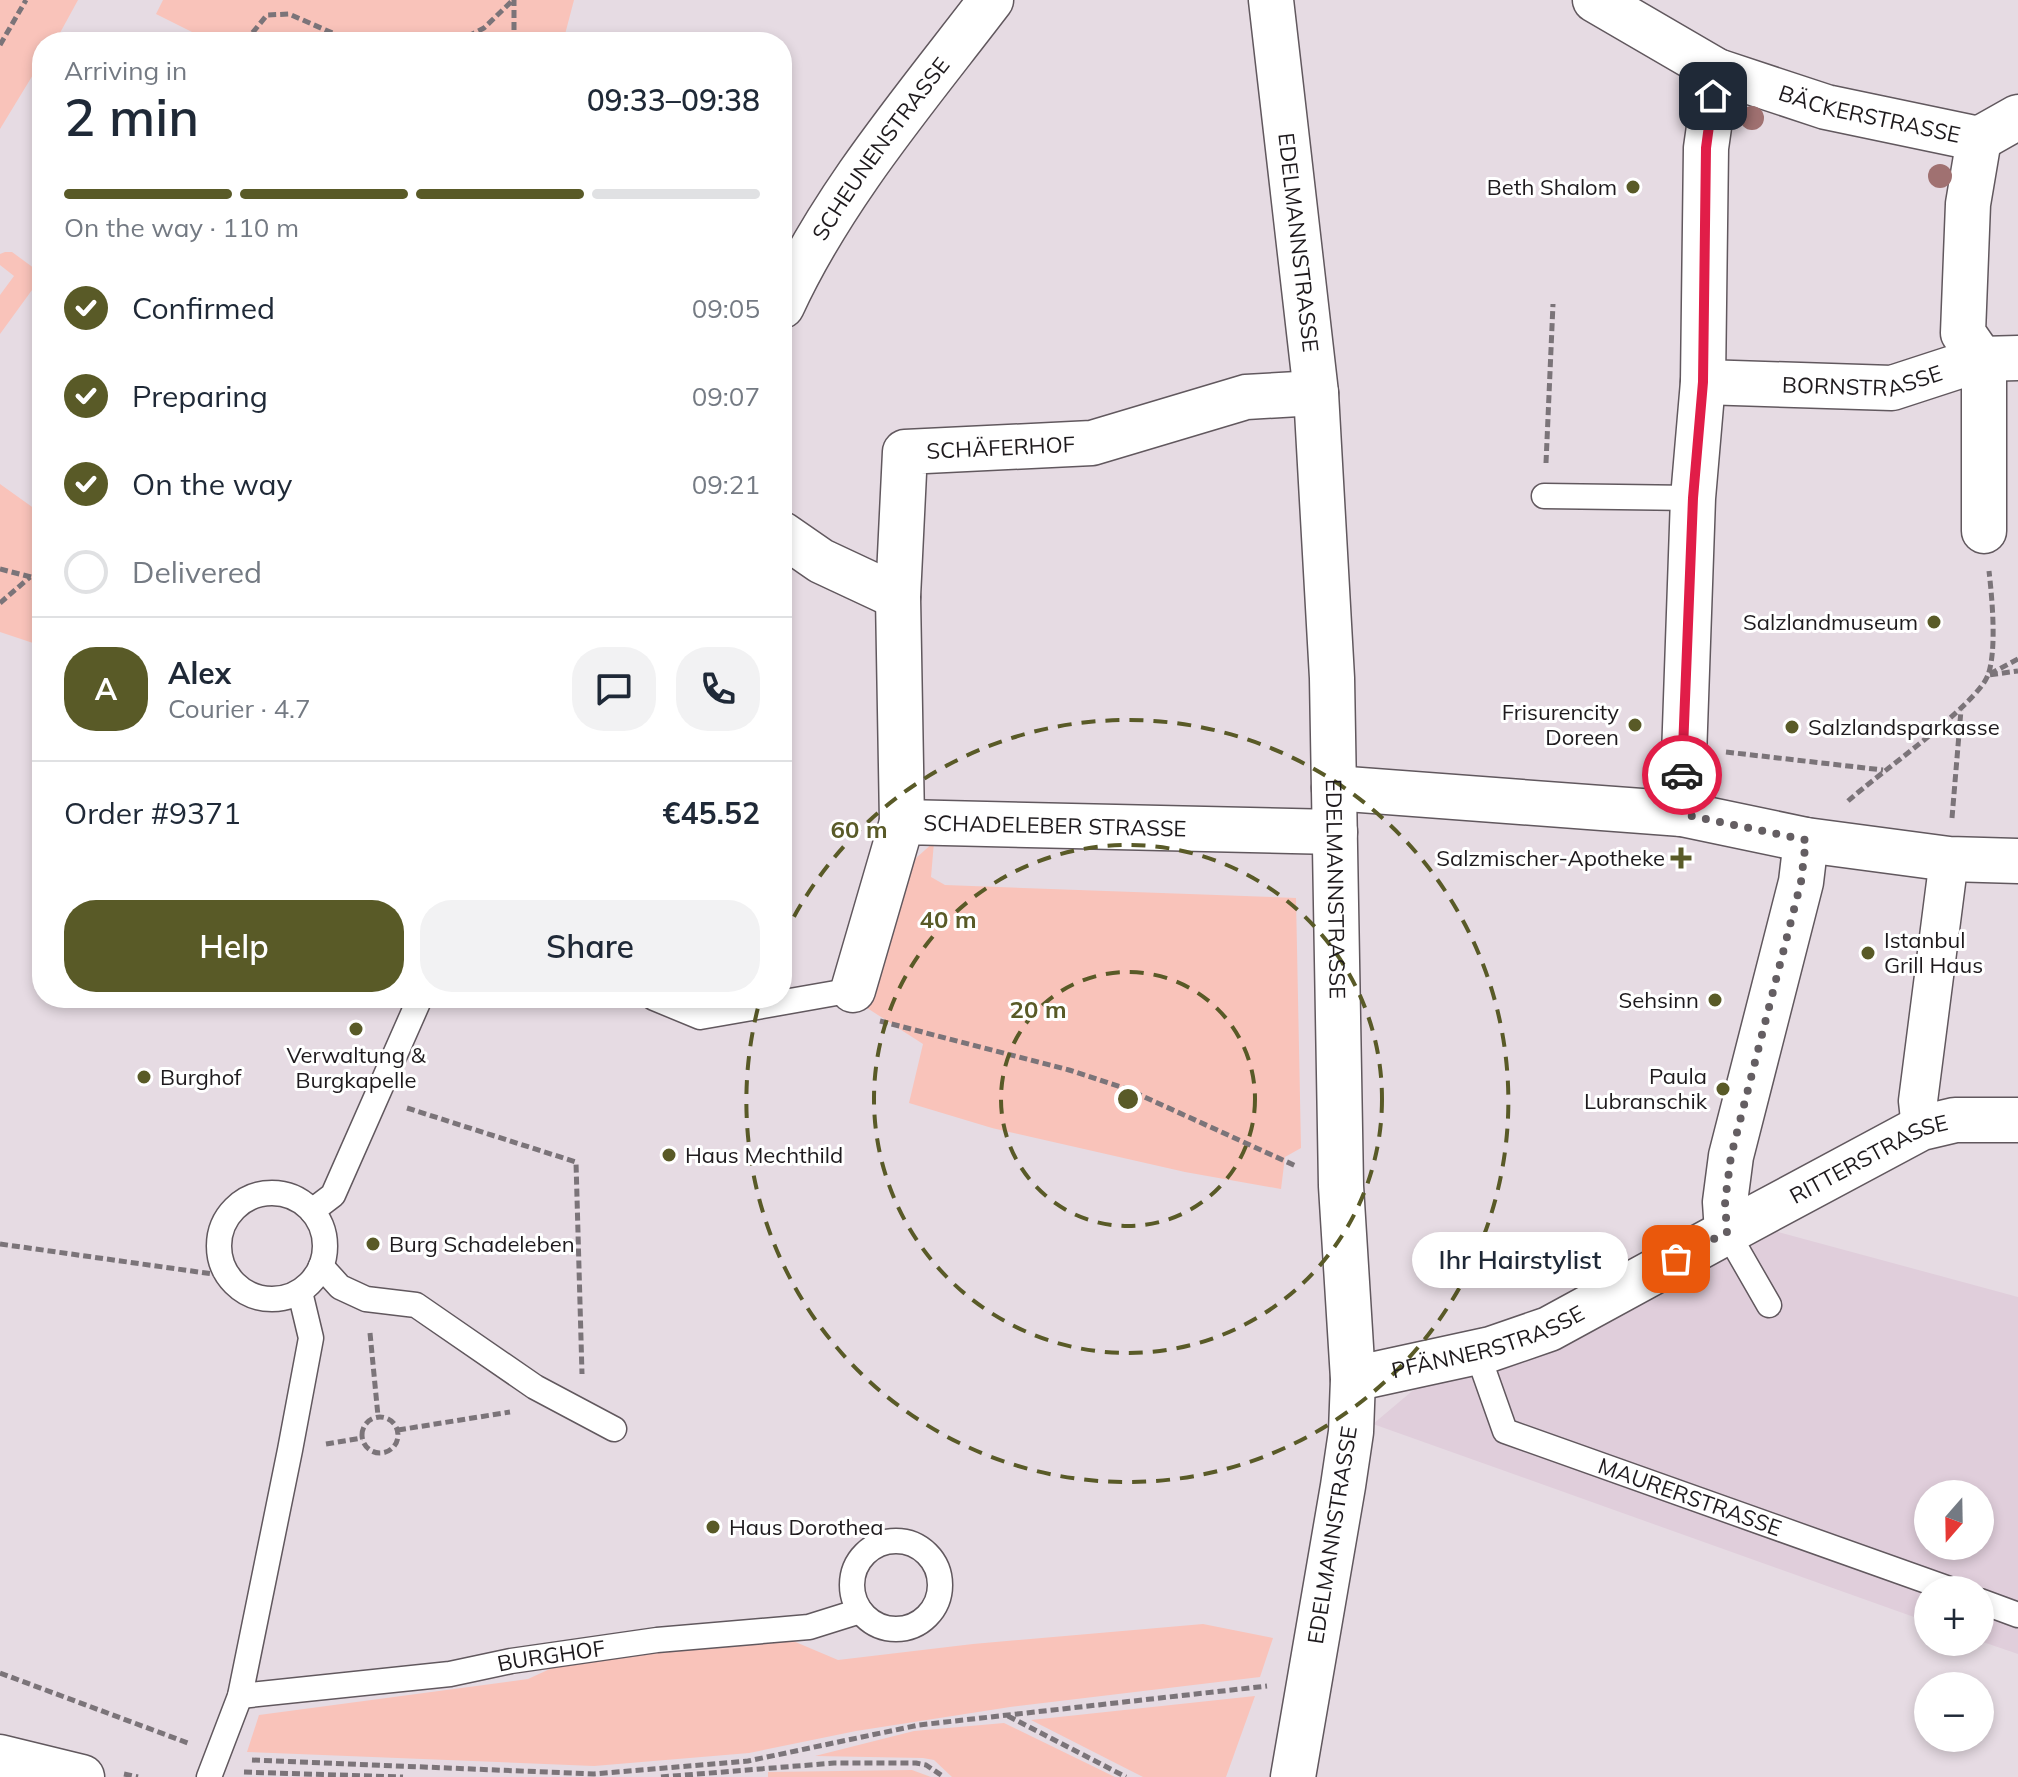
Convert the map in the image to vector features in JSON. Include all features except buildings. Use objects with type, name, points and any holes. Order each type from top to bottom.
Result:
[{"type":"street","name":"SCHEUNENSTRASSE","points":[[792,285],[805,257],[913,102],[991,0]]},
{"type":"street","name":"EDELMANNSTRASSE","points":[[1271,0],[1316,393],[1334,788],[1341,1186],[1353,1379],[1351,1432],[1343,1486],[1293,1777]]},
{"type":"street","name":"BÄCKERSTRASSE","points":[[1595,0],[1717,71],[1826,107],[1979,139],[2018,117]]},
{"type":"street","points":[[1682,814],[1693,498],[1703,382],[1706,148],[1717,71]]},
{"type":"street","points":[[1979,139],[1968,204],[1963,333],[2000,359],[1984,531]]},
{"type":"street","name":"BORNSTRASSE","points":[[1703,382],[1892,388],[2000,359]]},
{"type":"street","name":"SCHÄFERHOF","points":[[902,822],[898,597],[905,452],[1092,443],[1246,397],[1316,393]]},
{"type":"street","points":[[792,541],[821,561],[898,597]]},
{"type":"street","points":[[1334,788],[1682,814],[1806,840],[1949,859],[2018,861]]},
{"type":"street","name":"SCHADELEBER STRASSE","points":[[853,990],[902,822],[1335,832]]},
{"type":"street","points":[[1727,1232],[1725,1202],[1731,1156],[1801,882],[1806,840]]},
{"type":"street","points":[[1921,1128],[1918,1101],[1949,859]]},
{"type":"street","name":"RITTERSTRASSE","points":[[1727,1232],[1921,1128],[1955,1120],[2018,1120]]},
{"type":"street","name":"PFÄNNERSTRASSE","points":[[1353,1379],[1477,1352],[1549,1329],[1727,1232]]},
{"type":"street","points":[[0,1757],[82,1777]]},
{"type":"lane","points":[[1544,496],[1693,498]]},
{"type":"lane","points":[[792,1001],[853,990]]},
{"type":"lane","points":[[312,1211],[333,1195],[416,1008]]},
{"type":"lane","points":[[678,1008],[700,1017],[751,1008]]},
{"type":"lane","points":[[271,1192],[289,1195],[312,1211],[322,1227],[326,1244],[321,1266],[300,1292],[284,1299],[251,1296],[227,1276],[218,1254],[219,1235],[225,1219],[237,1204],[253,1196],[271,1192]]},
{"type":"lane","points":[[1727,1232],[1769,1305]]},
{"type":"lane","points":[[321,1266],[340,1287],[366,1299],[416,1305],[535,1387],[614,1429]]},
{"type":"lane","points":[[212,1769],[240,1696],[311,1338],[300,1292]]},
{"type":"lane","name":"MAURERSTRASSE","points":[[1477,1352],[1505,1431],[1914,1576]]},
{"type":"lane","points":[[1994,1606],[2018,1615]]},
{"type":"lane","name":"BURGHOF","points":[[240,1696],[450,1674],[511,1661],[657,1640],[809,1627],[860,1611]]},
{"type":"path","points":[[0,45],[26,0]]},
{"type":"path","points":[[476,32],[514,0]]},
{"type":"path","points":[[514,0],[514,32]]},
{"type":"path","points":[[253,32],[267,15],[289,14],[330,32]]},
{"type":"path","points":[[1544,496],[1553,304]]},
{"type":"path","points":[[1984,531],[1993,611],[1988,675]]},
{"type":"path","points":[[0,569],[31,577]]},
{"type":"path","points":[[0,603],[31,577]]},
{"type":"path","points":[[1806,840],[1884,770],[1961,710],[1988,675],[2018,659]]},
{"type":"path","points":[[1988,675],[2018,671]]},
{"type":"path","points":[[1949,859],[1961,710]]},
{"type":"path","points":[[1683,747],[1884,770]]},
{"type":"path","points":[[853,990],[866,1018],[1069,1070],[1127,1089],[1341,1186]]},
{"type":"path","points":[[375,1098],[576,1162],[582,1384],[565,1402],[398,1430]]},
{"type":"path","points":[[0,1244],[227,1276]]},
{"type":"path","points":[[366,1299],[378,1416]]},
{"type":"path","points":[[378,1416],[390,1420],[398,1430],[398,1438],[392,1449],[381,1453],[369,1449],[362,1438],[362,1430],[369,1419],[378,1416]]},
{"type":"path","points":[[0,1673],[212,1769],[403,1777]]},
{"type":"path","points":[[212,1769],[252,1760],[594,1774],[748,1761],[919,1725],[1258,1686],[1308,1686]]},
{"type":"path","points":[[1007,1715],[1126,1777]]},
{"type":"path","points":[[661,1777],[834,1763],[916,1763],[926,1765],[944,1777]]},
{"type":"shaded area","points":[[0,0],[78,0],[60,32],[32,32],[32,76],[0,129]]},
{"type":"shaded area","points":[[163,0],[574,0],[566,32],[192,32],[156,14]]},
{"type":"shaded area","points":[[12,252],[32,267],[32,290],[0,334],[0,295],[14,276],[0,265],[0,254]]},
{"type":"shaded area","points":[[0,484],[32,507],[32,643],[0,632]]},
{"type":"shaded area","points":[[934,842],[931,877],[945,885],[1296,898],[1301,1148],[1285,1157],[1281,1189],[1185,1172],[992,1128],[909,1103],[923,1044],[864,1006],[916,858]]},
{"type":"shaded area","points":[[1760,1227],[2018,1297],[2018,1654],[1994,1646],[1994,1576],[1914,1576],[1914,1617],[1373,1424],[1436,1371]]},
{"type":"shaded area","points":[[1203,1624],[1273,1638],[1260,1677],[1010,1707],[856,1731],[749,1753],[594,1766],[247,1752],[259,1715],[528,1679],[563,1663],[786,1638],[838,1660],[973,1644]]},
{"type":"shaded area","points":[[1255,1696],[1226,1777],[1143,1777],[1031,1720]]},
{"type":"shaded area","points":[[1004,1723],[1115,1777],[952,1777],[934,1760],[923,1758],[815,1756],[914,1731]]},
{"type":"shaded area","points":[[912,1770],[931,1777],[768,1777],[768,1772]]},
{"type":"way so far","points":[[1676,1259],[1727,1232],[1725,1202],[1731,1156],[1801,882],[1806,840],[1682,814],[1682,775]]},
{"type":"place","name":"Beth Shalom","points":[[1633,187]]},
{"type":"place","name":"Salzlandmuseum","points":[[1934,622]]},
{"type":"place","name":"Frisurencity Doreen","points":[[1635,725]]},
{"type":"place","name":"Salzlandsparkasse","points":[[1792,727]]},
{"type":"place","name":"Salzmischer-Apotheke","points":[[1681,858]]},
{"type":"place","name":"Istanbul Grill Haus","points":[[1868,953]]},
{"type":"place","name":"Sehsinn","points":[[1715,1000]]},
{"type":"place","name":"Verwaltung & Burgkapelle","points":[[356,1029]]},
{"type":"place","name":"Burghof","points":[[144,1077]]},
{"type":"place","name":"Paula Lubranschik","points":[[1723,1089]]},
{"type":"place","name":"Haus Mechthild","points":[[669,1155]]},
{"type":"place","name":"Burg Schadeleben","points":[[373,1244]]},
{"type":"place","name":"Ihr Hairstylist","points":[[1676,1259]]},
{"type":"place","name":"Haus Dorothea","points":[[713,1527]]},
{"type":"route","points":[[1682,775],[1693,498],[1703,382],[1706,148],[1713,96]]}]
